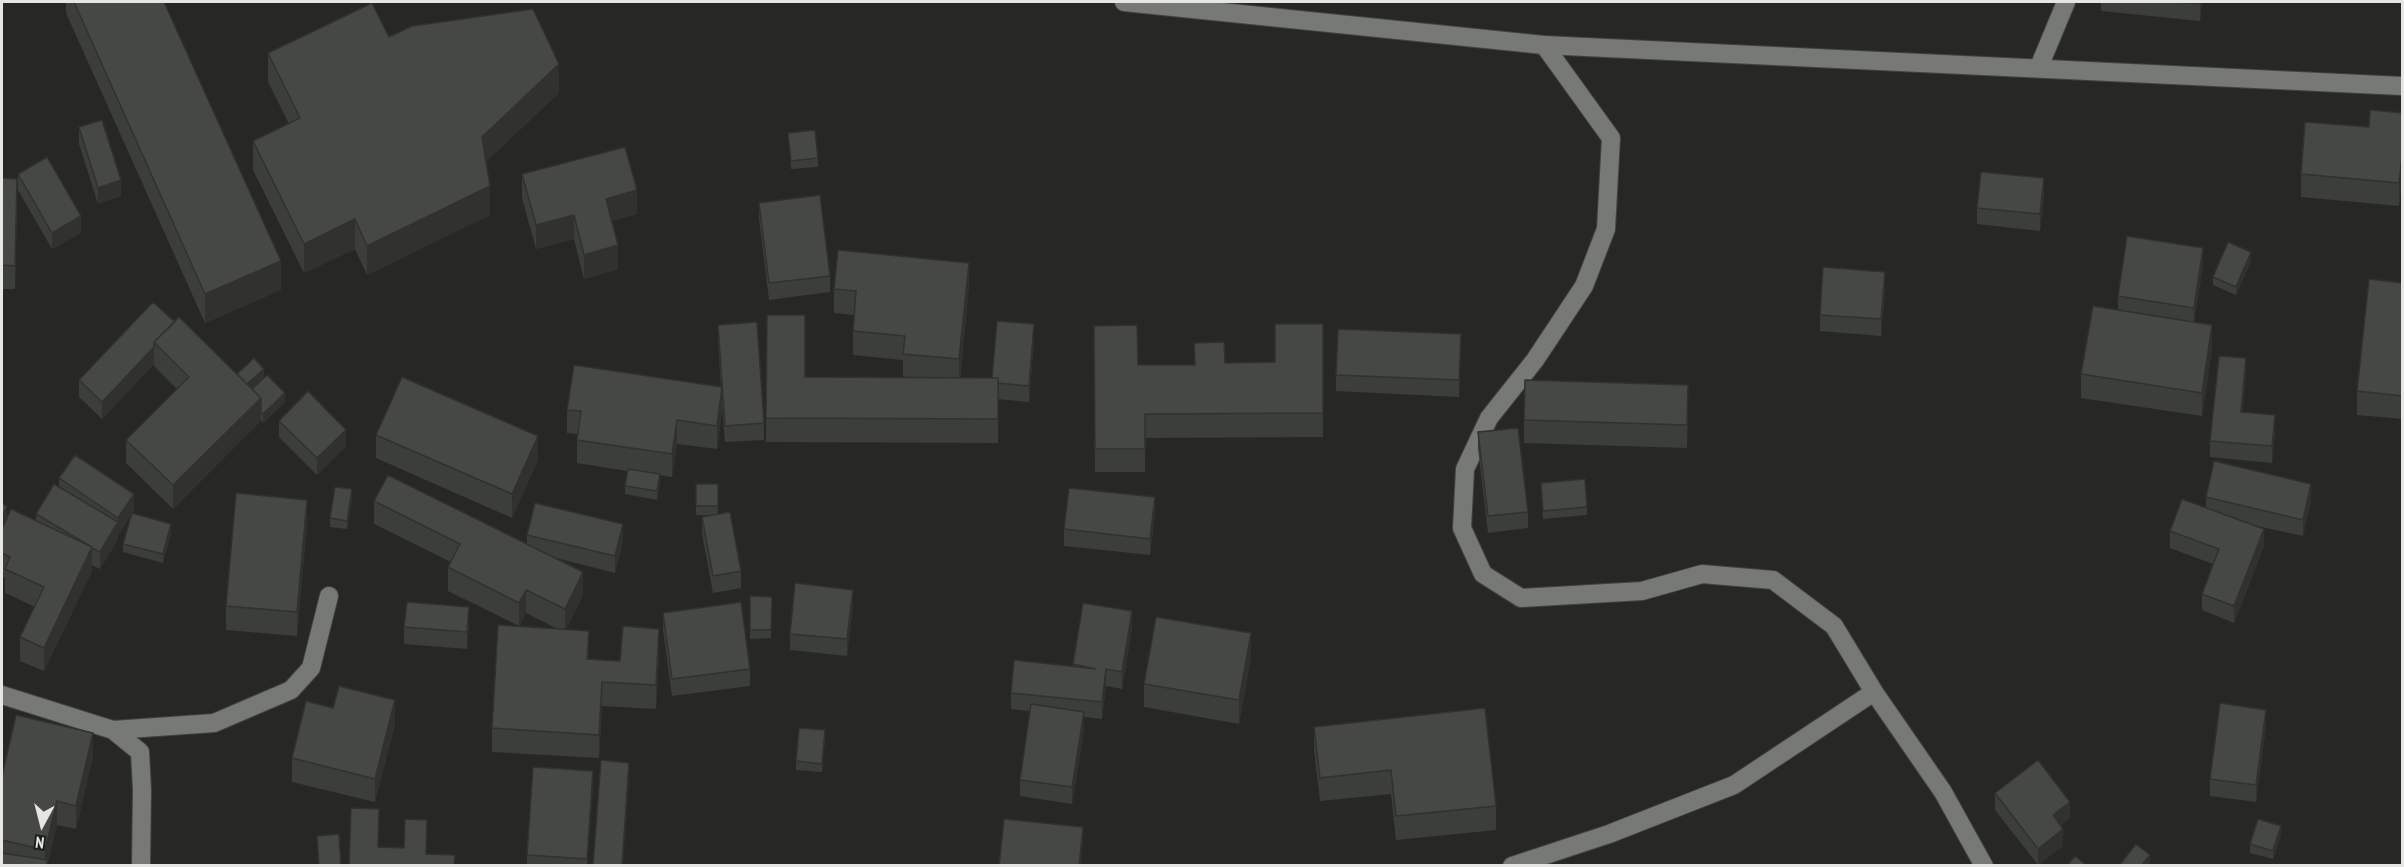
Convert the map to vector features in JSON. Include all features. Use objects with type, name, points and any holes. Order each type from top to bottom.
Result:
[{"type":"street","points":[[1124,2],[1545,45],[2403,86]]},
{"type":"street","points":[[2039,68],[2066,2]]},
{"type":"street","points":[[1545,45],[1611,138],[1606,229],[1584,286],[1535,360],[1488,418],[1465,469],[1462,528],[1483,574],[1521,598],[1642,591],[1702,574],[1773,580],[1834,626],[1874,692],[1943,792],[1984,866]]},
{"type":"street","points":[[2,695],[113,730],[214,723],[291,690],[310,668],[329,596]]},
{"type":"street","points":[[1512,866],[1609,834],[1734,785],[1874,692]]},
{"type":"street","points":[[113,730],[140,752],[141,866]]},
{"type":"building","points":[[74,2],[164,2],[281,261],[205,294]]},
{"type":"building","points":[[2174,2],[2200,2],[2200,4]]},
{"type":"building","points":[[372,3],[389,37],[412,26],[533,9],[559,64],[482,137],[490,186],[367,246],[355,219],[304,244],[253,141],[300,118],[268,53]]},
{"type":"building","points":[[2370,110],[2403,113],[2403,146],[2399,183],[2301,174],[2305,122],[2369,127]]},
{"type":"building","points":[[102,120],[121,180],[98,188],[79,127]]},
{"type":"building","points":[[815,130],[818,158],[791,161],[788,133]]},
{"type":"building","points":[[625,147],[637,190],[606,199],[618,245],[584,255],[574,215],[536,225],[522,174]]},
{"type":"building","points":[[47,157],[81,216],[52,233],[18,174]]},
{"type":"building","points":[[1981,172],[2044,178],[2040,214],[1977,208]]},
{"type":"building","points":[[2,178],[17,179],[15,266],[2,265]]},
{"type":"building","points":[[820,195],[830,276],[769,283],[759,203]]},
{"type":"building","points":[[2127,236],[2203,248],[2194,308],[2118,296]]},
{"type":"building","points":[[2228,242],[2251,252],[2236,287],[2213,277]]},
{"type":"building","points":[[838,250],[969,263],[959,359],[903,354],[905,336],[853,331],[856,291],[834,289]]},
{"type":"building","points":[[1823,267],[1885,272],[1881,319],[1820,315]]},
{"type":"building","points":[[2369,279],[2403,283],[2403,396],[2357,391]]},
{"type":"building","points":[[153,302],[175,322],[154,342],[154,347],[102,402],[79,380]]},
{"type":"building","points":[[2093,306],[2212,325],[2202,393],[2081,374]]},
{"type":"building","points":[[767,315],[805,315],[805,377],[998,378],[998,419],[766,418]]},
{"type":"building","points":[[179,317],[261,398],[173,485],[126,440],[189,377],[154,342]]},
{"type":"building","points":[[997,321],[1034,324],[1029,386],[998,383],[998,378],[992,378]]},
{"type":"building","points":[[757,322],[764,423],[725,426],[718,325]]},
{"type":"building","points":[[1275,324],[1323,324],[1323,413],[1145,414],[1145,449],[1095,449],[1094,326],[1137,325],[1138,365],[1195,365],[1194,343],[1224,342],[1225,363],[1275,362]]},
{"type":"building","points":[[1338,329],[1461,334],[1459,380],[1336,375]]},
{"type":"building","points":[[2219,356],[2246,358],[2241,412],[2275,415],[2272,446],[2210,441]]},
{"type":"building","points":[[254,358],[264,369],[247,384],[237,374]]},
{"type":"building","points":[[574,365],[722,387],[717,426],[677,420],[672,454],[577,440],[581,411],[567,410]]},
{"type":"building","points":[[267,375],[285,393],[263,414],[261,398],[252,389]]},
{"type":"building","points":[[402,377],[538,436],[512,494],[376,435]]},
{"type":"building","points":[[1525,380],[1688,385],[1687,425],[1524,420]]},
{"type":"building","points":[[308,391],[346,430],[317,458],[279,421]]},
{"type":"building","points":[[1518,428],[1528,512],[1488,516],[1478,432]]},
{"type":"building","points":[[75,455],[134,494],[118,518],[59,478]]},
{"type":"building","points":[[2214,461],[2311,484],[2303,520],[2206,497]]},
{"type":"building","points":[[628,469],[660,474],[657,491],[625,486]]},
{"type":"building","points":[[388,475],[583,572],[565,609],[526,590],[519,603],[448,567],[460,544],[374,501]]},
{"type":"building","points":[[1585,479],[1587,507],[1543,511],[1541,483]]},
{"type":"building","points":[[54,484],[118,522],[100,552],[36,514]]},
{"type":"building","points":[[696,484],[718,484],[718,506],[696,506]]},
{"type":"building","points":[[335,487],[352,489],[347,521],[330,518]]},
{"type":"building","points":[[1069,488],[1155,497],[1150,539],[1064,529]]},
{"type":"building","points":[[236,493],[307,500],[297,612],[226,606]]},
{"type":"building","points":[[2182,499],[2264,529],[2234,606],[2202,594],[2219,549],[2170,531]]},
{"type":"building","points":[[2,503],[7,507],[2,515]]},
{"type":"building","points":[[535,503],[623,524],[615,556],[527,535]]},
{"type":"building","points":[[11,509],[92,547],[44,648],[20,637],[44,587],[5,569],[10,557],[2,553],[2,529]]},
{"type":"building","points":[[730,512],[741,571],[713,576],[702,517]]},
{"type":"building","points":[[132,513],[171,524],[163,554],[123,544]]},
{"type":"building","points":[[795,583],[853,590],[847,639],[790,634]]},
{"type":"building","points":[[750,596],[772,597],[771,630],[750,630]]},
{"type":"building","points":[[407,602],[469,607],[467,632],[404,627]]},
{"type":"building","points":[[741,602],[750,669],[672,679],[663,613]]},
{"type":"building","points":[[1083,603],[1132,611],[1122,672],[1106,669],[1102,702],[1011,693],[1014,660],[1096,669],[1073,664]]},
{"type":"building","points":[[1156,617],[1251,633],[1239,700],[1144,684]]},
{"type":"building","points":[[498,625],[589,631],[587,659],[620,661],[623,626],[659,629],[656,685],[602,682],[599,735],[492,728]]},
{"type":"building","points":[[339,686],[395,700],[375,779],[292,758],[306,701],[333,708]]},
{"type":"building","points":[[2220,703],[2266,710],[2256,785],[2210,779]]},
{"type":"building","points":[[1031,704],[1084,712],[1072,787],[1020,780]]},
{"type":"building","points":[[1485,708],[1496,806],[1396,816],[1391,770],[1320,778],[1314,727]]},
{"type":"building","points":[[16,715],[93,733],[76,806],[57,801],[45,850],[2,840],[2,776]]},
{"type":"building","points":[[799,728],[825,730],[822,764],[796,761]]},
{"type":"building","points":[[601,760],[629,763],[622,866],[593,865]]},
{"type":"building","points":[[2038,760],[2070,802],[2053,815],[2063,829],[2038,849],[1995,793]]},
{"type":"building","points":[[533,767],[593,771],[587,859],[527,855]]},
{"type":"building","points":[[351,808],[379,809],[378,847],[404,848],[405,819],[427,820],[426,854],[455,855],[454,866],[349,866]]},
{"type":"building","points":[[1004,819],[1083,827],[1079,866],[999,866]]},
{"type":"building","points":[[2258,819],[2281,826],[2273,851],[2250,844]]},
{"type":"building","points":[[339,834],[341,866],[319,866],[317,836]]},
{"type":"building","points":[[2136,844],[2150,855],[2141,866],[2119,866]]},
{"type":"building","points":[[2,853],[47,860],[46,866],[2,866]]},
{"type":"building","points":[[2075,856],[2087,866],[2067,866]]}]
